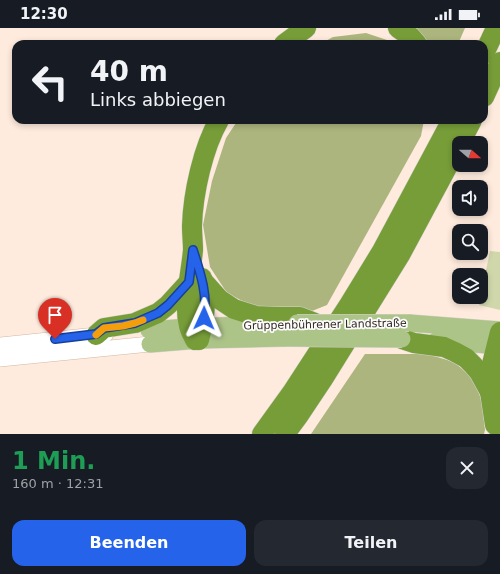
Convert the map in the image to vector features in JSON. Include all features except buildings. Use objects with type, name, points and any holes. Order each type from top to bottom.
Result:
[{"type":"highway","points":[[290,40],[306,28]]},
{"type":"highway","points":[[398,28],[411,36],[414,40]]},
{"type":"highway","points":[[488,45],[496,28]]},
{"type":"highway","points":[[488,88],[500,62]]},
{"type":"highway","points":[[197,333],[205,309],[196,281],[192,225],[195,198],[203,158],[217,124]]},
{"type":"highway","points":[[400,217],[400,203],[428,149],[437,124]]},
{"type":"highway","points":[[262,434],[293,391],[382,251],[450,124]]},
{"type":"highway","points":[[464,136],[470,124]]},
{"type":"highway","points":[[285,434],[365,312],[400,255],[452,159]]},
{"type":"highway","points":[[196,281],[234,309],[263,317],[304,321]]},
{"type":"highway","points":[[96,334],[104,328],[135,323],[158,313],[196,281]]},
{"type":"highway","points":[[406,331],[414,343],[444,347],[466,358],[479,372],[494,415]]},
{"type":"highway","points":[[494,415],[490,372],[499,338]]},
{"type":"highway","points":[[296,434],[299,414]]},
{"type":"main road","name":"Grüppenbührener Landstraße","points":[[150,337],[304,321],[499,338]]},
{"type":"main road","name":"Grüppenbührener Landstraße","points":[[197,333],[286,338],[406,331]]},
{"type":"main road","points":[[0,345],[96,334],[150,337]]},
{"type":"main road","points":[[0,359],[150,337]]},
{"type":"green space","points":[[405,28],[465,28],[460,40],[418,40]]},
{"type":"green space","points":[[366,33],[387,40],[327,40],[333,37]]},
{"type":"green space","points":[[235,124],[423,124],[421,136],[327,305],[312,311],[252,306],[227,293],[210,267],[203,225],[212,181],[226,138]]},
{"type":"green space","points":[[490,251],[500,252],[500,310],[479,305],[488,304],[488,268],[487,268]]},
{"type":"green space","points":[[365,354],[427,354],[454,362],[474,379],[482,402],[485,430],[484,434],[311,434]]},
{"type":"slow traffic","points":[[96,335],[104,328],[123,326],[143,320]]},
{"type":"route","points":[[55,339],[96,334],[104,328],[135,323],[158,313],[168,305],[189,282],[193,250],[202,280],[205,309],[204,318]]}]
